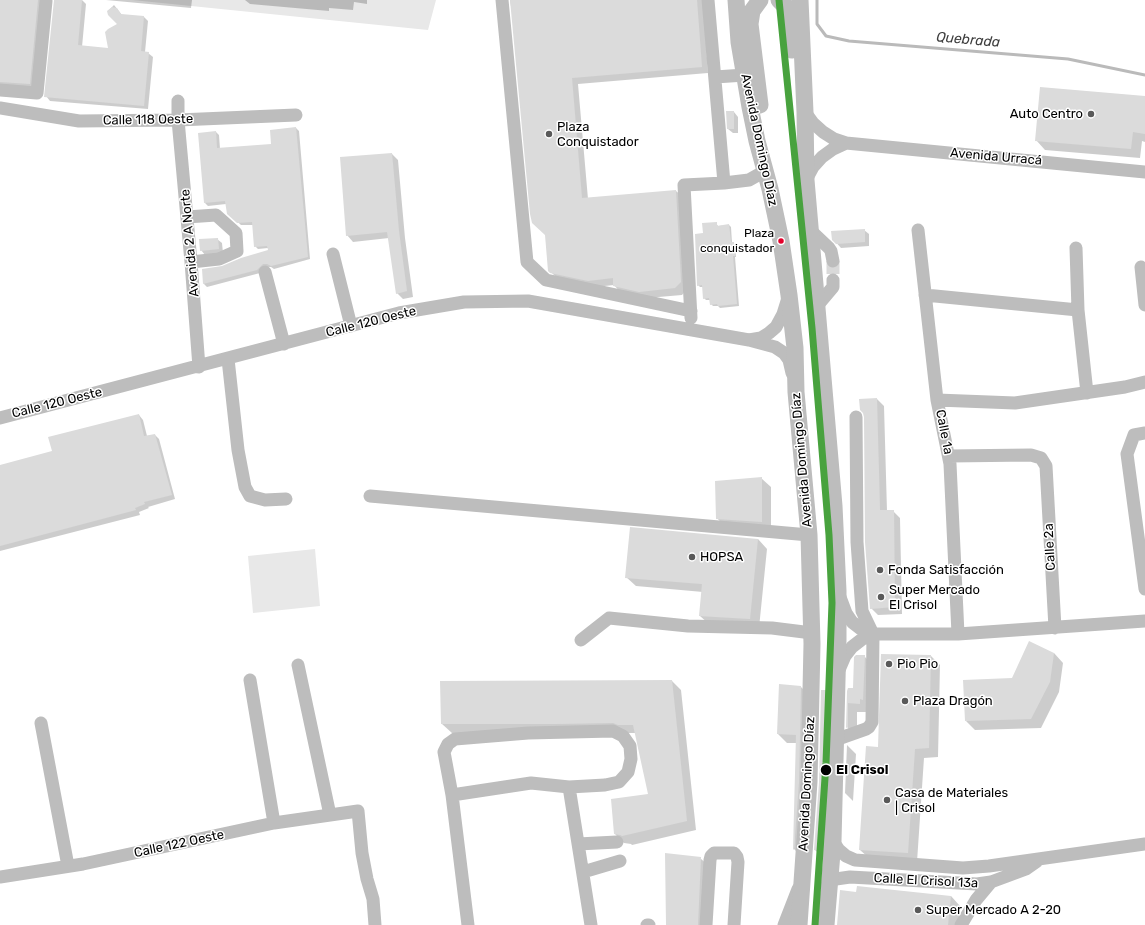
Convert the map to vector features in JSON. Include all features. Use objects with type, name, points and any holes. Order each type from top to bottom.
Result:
[{"type":"main road","name":"Avenida Domingo Díaz","points":[[736,0],[739,42],[744,74],[757,141],[781,241],[789,295],[795,348],[796,392],[809,534],[812,633],[809,782],[799,925]]},
{"type":"main road","points":[[757,141],[760,110],[750,24],[752,11],[760,0]]},
{"type":"main road","points":[[779,0],[786,7],[788,15],[792,67],[805,112]]},
{"type":"main road","name":"Avenida Domingo Díaz","points":[[800,0],[805,112],[806,180],[834,506],[838,591],[833,841],[826,925]]},
{"type":"street","points":[[502,0],[528,262],[546,280],[690,311]]},
{"type":"street","points":[[708,0],[724,183]]},
{"type":"street","points":[[0,90],[37,93],[46,1]]},
{"type":"street","points":[[715,77],[744,74]]},
{"type":"street","name":"Avenida 2 A Norte","points":[[178,101],[178,120],[188,218],[200,367]]},
{"type":"street","name":"Calle 118 Oeste","points":[[0,108],[79,121],[178,120],[296,115]]},
{"type":"street","name":"Avenida Urracá","points":[[805,112],[813,123],[823,132],[834,139],[846,143],[1145,172]]},
{"type":"street","points":[[806,180],[813,167],[822,157],[833,149],[846,143]]},
{"type":"street","points":[[692,331],[684,186],[749,180],[765,171]]},
{"type":"street","points":[[188,218],[216,216],[236,233],[237,251],[219,258],[191,262]]},
{"type":"street","points":[[810,230],[829,248],[833,261]]},
{"type":"street","name":"Calle 1a","points":[[918,230],[938,400],[949,456],[958,634]]},
{"type":"street","points":[[1076,248],[1078,310],[1086,393]]},
{"type":"street","points":[[333,254],[351,326]]},
{"type":"street","points":[[1141,267],[1145,306]]},
{"type":"street","points":[[265,272],[284,344]]},
{"type":"street","points":[[817,306],[833,287],[833,280]]},
{"type":"street","name":"Calle 120 Oeste","points":[[749,340],[761,338],[776,326],[783,314],[789,295]]},
{"type":"street","points":[[925,295],[1078,310]]},
{"type":"street","name":"Calle 120 Oeste","points":[[0,418],[200,367],[399,313],[464,302],[528,301],[749,340],[775,347],[784,353],[788,360],[796,392]]},
{"type":"street","points":[[228,359],[238,450],[245,487],[250,496],[265,500],[286,499]]},
{"type":"street","points":[[938,400],[1015,403],[1125,387],[1145,382]]},
{"type":"street","points":[[835,740],[866,729],[872,722],[872,634],[862,611],[857,542],[856,417]]},
{"type":"street","points":[[1140,434],[1127,454],[1145,589]]},
{"type":"street","name":"Calle 2a","points":[[949,456],[1031,455],[1041,458],[1046,466],[1055,628]]},
{"type":"street","points":[[370,496],[809,534]]},
{"type":"street","points":[[836,544],[857,542]]},
{"type":"street","points":[[838,591],[846,613],[852,622],[861,629],[872,634],[958,634],[1145,621]]},
{"type":"street","points":[[581,640],[608,618],[688,626],[772,628],[812,633]]},
{"type":"street","points":[[837,678],[844,656],[852,647],[872,634]]},
{"type":"street","points":[[298,665],[330,816]]},
{"type":"street","points":[[250,680],[274,824]]},
{"type":"street","points":[[41,723],[68,866]]},
{"type":"street","points":[[452,795],[531,783],[569,787],[605,785],[619,782],[628,772],[631,759],[630,746],[623,736],[612,731],[528,733],[455,740],[448,744],[444,752],[452,795],[468,925]]},
{"type":"street","points":[[569,787],[591,925]]},
{"type":"street","name":"Calle 122 Oeste","points":[[0,877],[68,866],[274,824],[358,811],[362,853],[373,899],[375,925]]},
{"type":"street","name":"Calle El Crisol 13a","points":[[833,841],[839,850],[846,856],[855,860],[905,865],[963,868],[990,866],[1145,844]]},
{"type":"street","points":[[578,844],[617,842]]},
{"type":"street","points":[[706,925],[711,856],[714,853],[734,853],[738,862],[734,925]]},
{"type":"street","name":"Calle El Crisol 13a","points":[[830,882],[836,879],[850,877],[967,884],[991,882],[1026,869],[1041,858]]},
{"type":"street","points":[[583,872],[620,861]]},
{"type":"street","points":[[904,880],[905,865]]},
{"type":"street","points":[[784,925],[802,878]]},
{"type":"street","points":[[961,925],[976,900],[991,882]]},
{"type":"shaded area","points":[[132,0],[436,0],[428,30]]},
{"type":"shaded area","points":[[315,549],[320,606],[253,613],[248,556]]},
{"type":"building","points":[[0,0],[38,0],[30,84],[0,82]]},
{"type":"building","points":[[54,0],[82,0],[78,45],[108,48],[105,32],[117,24],[108,15],[107,11],[112,7],[117,8],[121,14],[144,16],[141,51],[149,52],[144,106],[44,97]]},
{"type":"building","name":"Plaza Conquistador","points":[[510,0],[697,0],[702,67],[572,78],[582,198],[676,190],[681,282],[675,288],[639,292],[613,286],[613,278],[588,281],[550,273],[548,271],[545,235],[532,223],[530,214]]},
{"type":"building","name":"Auto Centro","points":[[1040,87],[1145,96],[1145,134],[1133,132],[1131,149],[1035,141]]},
{"type":"building","points":[[726,111],[734,111],[734,129],[727,129]]},
{"type":"building","points":[[296,127],[308,257],[271,266],[263,264],[257,270],[203,284],[202,269],[222,266],[241,258],[268,250],[267,246],[254,247],[252,222],[237,223],[227,214],[225,201],[204,203],[198,133],[216,131],[217,148],[271,144],[270,130]]},
{"type":"building","points":[[392,153],[399,231],[407,291],[396,294],[387,232],[346,236],[340,157]]},
{"type":"building","points":[[717,222],[717,226],[729,224],[731,242],[734,242],[735,256],[733,256],[737,304],[718,306],[717,304],[710,305],[709,298],[703,299],[702,285],[697,286],[695,234],[703,233],[702,223]]},
{"type":"building","points":[[865,229],[865,242],[836,244],[832,240],[831,231]]},
{"type":"building","points":[[218,238],[219,249],[200,251],[199,239]]},
{"type":"building","points":[[877,398],[880,510],[894,510],[895,607],[870,609],[865,542],[864,417],[860,410],[859,399]]},
{"type":"building","points":[[139,414],[144,436],[155,434],[172,495],[144,502],[145,504],[135,508],[136,510],[0,546],[0,465],[52,451],[48,437]]},
{"type":"building","points":[[762,477],[762,522],[716,519],[715,481]]},
{"type":"building","name":"HOPSA","points":[[630,527],[758,539],[750,619],[699,616],[702,584],[625,578]]},
{"type":"building","points":[[1029,641],[1054,653],[1050,682],[1031,719],[965,721],[963,680],[1012,678]]},
{"type":"building","points":[[881,654],[931,655],[929,748],[915,749],[908,853],[859,850],[866,746],[878,747]]},
{"type":"building","points":[[856,655],[865,655],[863,700],[860,699],[860,704],[848,703],[848,727],[846,728],[847,691],[848,688],[853,688],[854,657]]},
{"type":"building","points":[[672,680],[687,821],[622,836],[614,834],[611,799],[648,794],[633,725],[618,725],[613,723],[441,724],[440,681]]},
{"type":"building","points":[[779,684],[801,686],[799,782],[794,850],[796,735],[777,734]]},
{"type":"building","points":[[821,690],[827,690],[822,851],[814,850],[819,782]]},
{"type":"building","points":[[665,853],[701,857],[698,925],[666,925]]},
{"type":"building","points":[[857,886],[951,896],[948,925],[837,925],[840,890],[856,892]]},
{"type":"waterway","name":"Quebrada","points":[[817,0],[817,24],[826,36],[849,41],[1068,59],[1145,75]]},
{"type":"tunnel","points":[[833,261],[833,280]]},
{"type":"transit line","points":[[779,0],[812,328],[829,535],[832,603],[826,763],[815,925]]},
{"type":"place","name":"Auto Centro","points":[[1091,114]]},
{"type":"place","name":"Plaza Conquistador","points":[[549,134]]},
{"type":"place","name":"Plaza conquistador","points":[[781,241]]},
{"type":"place","name":"HOPSA","points":[[692,557]]},
{"type":"place","name":"Fonda Satisfacción","points":[[880,570]]},
{"type":"place","name":"Super Mercado El Crisol","points":[[881,597]]},
{"type":"place","name":"Pio Pio","points":[[889,664]]},
{"type":"place","name":"Plaza Dragón","points":[[905,701]]},
{"type":"place","name":"El Crisol","points":[[826,770]]},
{"type":"place","name":"Casa de Materiales | Crisol","points":[[887,800]]},
{"type":"place","name":"Super Mercado A 2-20","points":[[918,910]]}]
